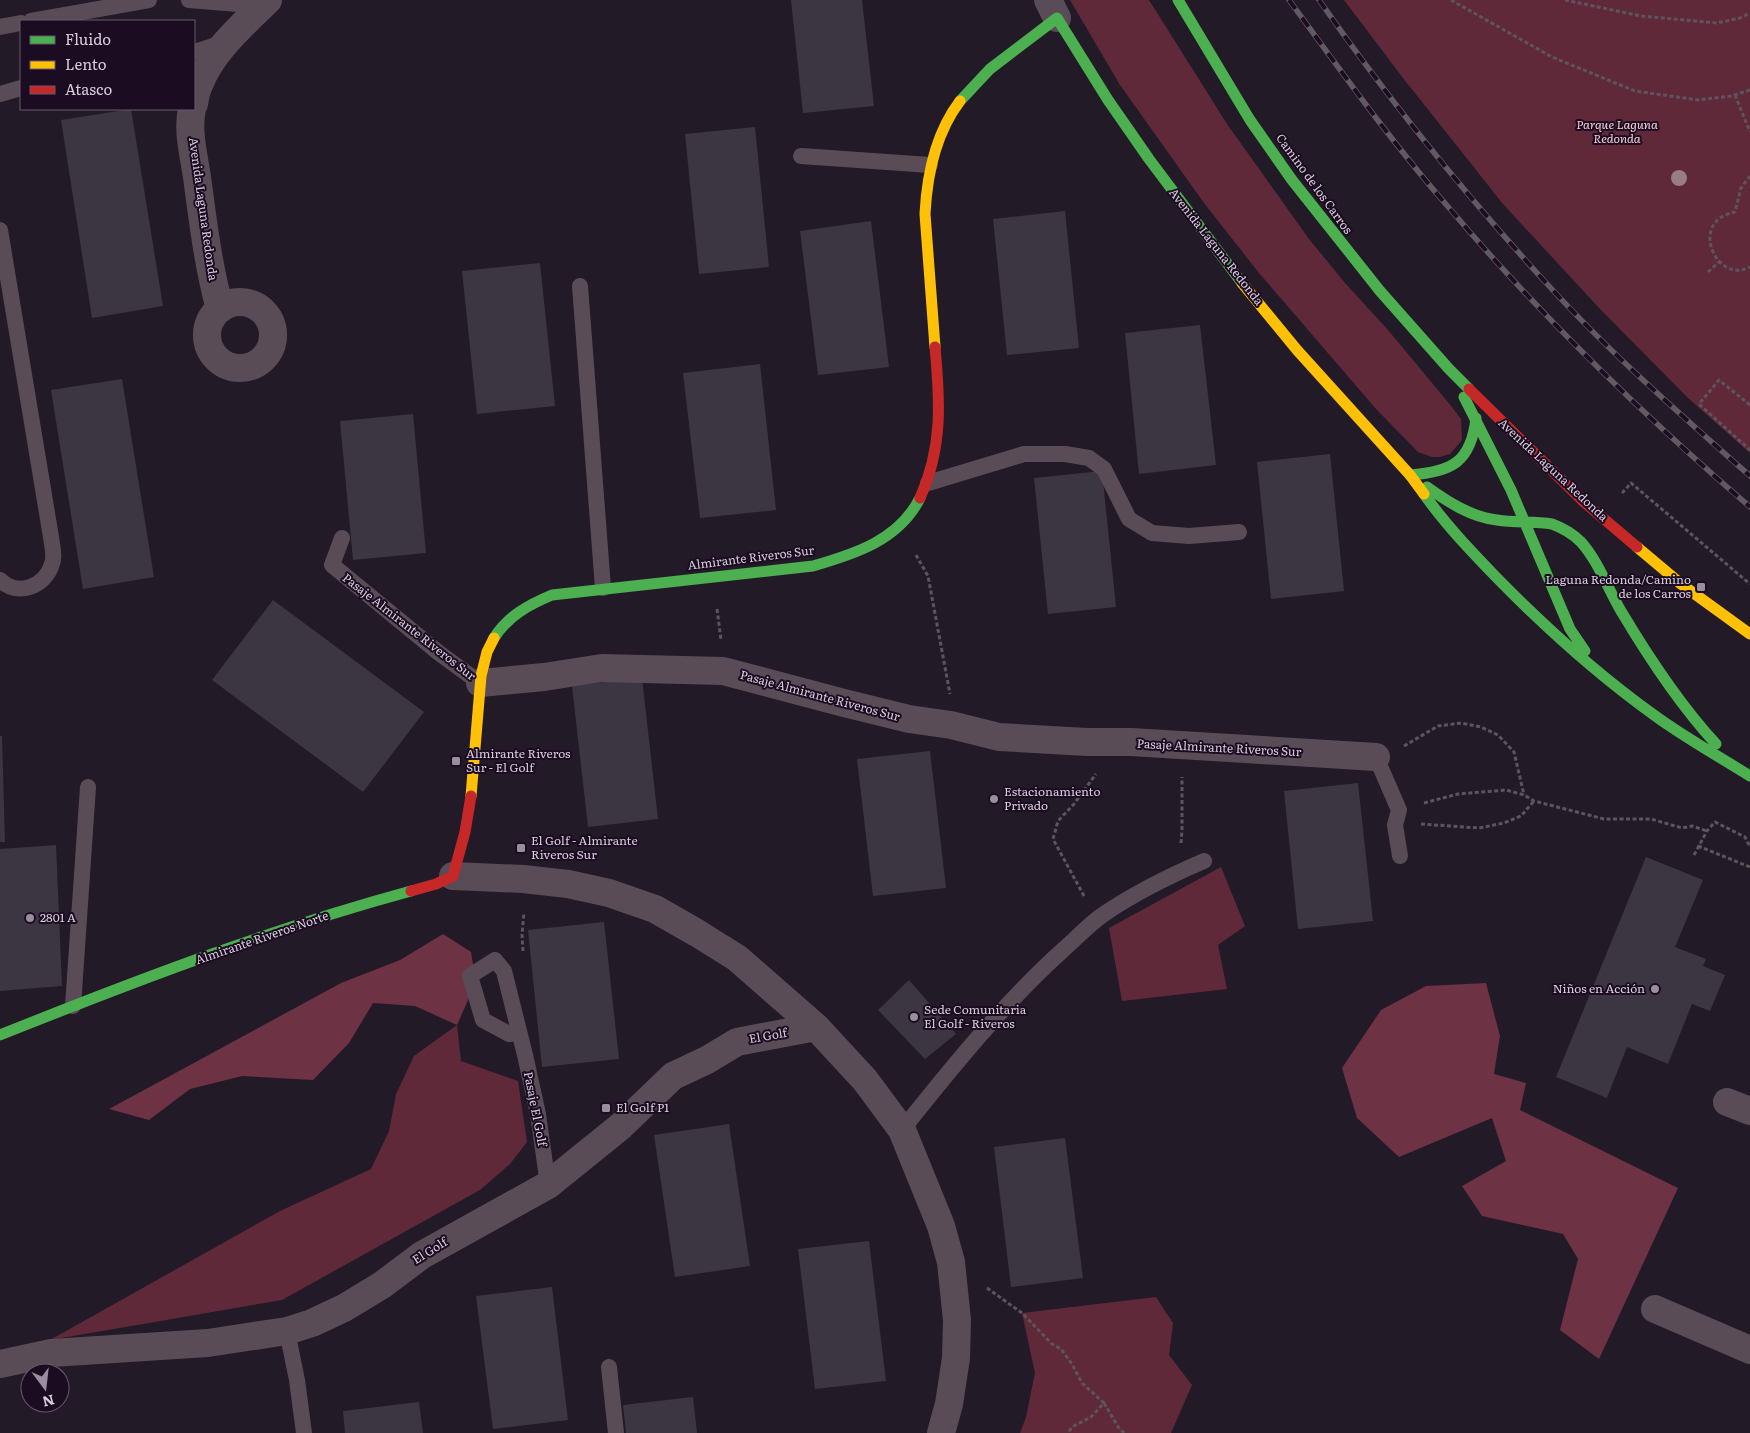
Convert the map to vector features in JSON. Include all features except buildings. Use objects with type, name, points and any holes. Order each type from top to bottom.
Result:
[{"type":"street","name":"Camino de los Carros","points":[[1178,0],[1250,120],[1292,180],[1380,291],[1449,369]]},
{"type":"street","points":[[195,100],[199,85],[212,61],[229,40],[265,3]]},
{"type":"street","name":"Avenida Laguna Redonda","points":[[1052,9],[1108,100],[1149,160],[1243,284],[1297,350],[1410,475],[1438,514],[1462,542],[1534,616],[1566,645],[1654,715],[1750,776]]},
{"type":"street","name":"Almirante Riveros Sur","points":[[453,876],[464,843],[470,806],[480,683],[487,650],[498,630],[511,616],[530,604],[552,595],[813,566],[844,557],[877,544],[900,526],[918,501],[928,483],[935,462],[939,437],[925,214],[925,190],[930,165],[939,136],[955,107],[984,73],[1052,9]]},
{"type":"street","name":"Avenida Laguna Redonda","points":[[192,110],[192,141],[211,276],[220,309]]},
{"type":"street","name":"Avenida Laguna Redonda","points":[[1449,369],[1512,490],[1570,629],[1605,676]]},
{"type":"street","name":"Avenida Laguna Redonda","points":[[1449,369],[1584,502],[1681,584],[1750,634]]},
{"type":"street","points":[[1410,475],[1427,474],[1443,470],[1460,461],[1473,442],[1476,418]]},
{"type":"street","name":"Avenida Laguna Redonda","points":[[1410,475],[1466,512],[1497,520],[1524,522]]},
{"type":"street","points":[[1524,522],[1548,522],[1568,531],[1585,546],[1634,633],[1674,694],[1736,766]]},
{"type":"street","name":"Pasaje Almirante Riveros Sur","points":[[480,683],[544,677],[602,668],[724,671],[844,704],[909,719],[951,725],[999,737],[1087,742],[1131,742],[1378,760]]},
{"type":"street","name":"Almirante Riveros Norte","points":[[0,1035],[73,1006],[300,923],[436,884],[453,876]]},
{"type":"street","name":"El Golf","points":[[453,876],[524,879],[568,884],[609,894],[655,910],[737,958],[816,1027],[865,1080],[902,1130],[941,1226],[951,1262],[957,1320],[956,1358],[949,1404],[941,1433]]},
{"type":"street","name":"El Golf","points":[[0,1364],[51,1353],[208,1343],[287,1331],[312,1323],[344,1308],[382,1285],[422,1255],[548,1185],[621,1126],[673,1076],[707,1060],[737,1042],[816,1027]]},
{"type":"street","points":[[1655,1309],[1750,1350]]},
{"type":"lane","points":[[37,20],[149,0]]},
{"type":"lane","points":[[189,0],[265,3]]},
{"type":"lane","points":[[0,27],[20,23]]},
{"type":"lane","points":[[195,52],[229,40]]},
{"type":"lane","points":[[0,94],[20,88]]},
{"type":"lane","points":[[801,156],[930,165]]},
{"type":"lane","points":[[0,230],[50,528],[53,563],[48,574],[39,583],[30,588],[16,590],[0,580]]},
{"type":"lane","points":[[580,286],[603,588]]},
{"type":"lane","points":[[928,483],[1024,454],[1065,454],[1089,458],[1104,469],[1129,519],[1152,533],[1189,536],[1239,532]]},
{"type":"lane","name":"Pasaje Almirante Riveros Sur","points":[[342,538],[332,565],[439,654],[480,683]]},
{"type":"lane","points":[[1378,760],[1397,817],[1400,856]]},
{"type":"lane","points":[[73,1006],[88,787]]},
{"type":"lane","points":[[902,1130],[946,1074],[1035,975],[1102,915],[1167,877],[1204,861]]},
{"type":"lane","name":"Pasaje El Golf","points":[[519,1033],[538,1114],[548,1185]]},
{"type":"lane","points":[[287,1331],[297,1380],[304,1433]]},
{"type":"lane","points":[[609,1367],[616,1433]]},
{"type":"path","points":[[1451,0],[1552,57],[1635,91],[1698,100],[1735,95],[1750,90]]},
{"type":"path","points":[[1566,0],[1641,16],[1717,24],[1750,14]]},
{"type":"path","points":[[1735,95],[1750,132]]},
{"type":"path","points":[[1750,176],[1741,188],[1734,212],[1720,218],[1710,234],[1713,254],[1719,262],[1734,271],[1750,267]]},
{"type":"path","points":[[1708,272],[1719,262]]},
{"type":"path","points":[[1750,405],[1720,380],[1699,404],[1750,450]]},
{"type":"path","points":[[1630,499],[1623,492],[1631,483],[1750,584]]},
{"type":"path","points":[[928,576],[950,688]]},
{"type":"path","points":[[716,605],[721,641]]},
{"type":"path","points":[[1378,760],[1438,726],[1461,722],[1480,727],[1498,735],[1514,752],[1524,795]]},
{"type":"path","points":[[1092,924],[1086,900],[1053,839],[1058,821],[1074,804],[1102,766],[1131,742]]},
{"type":"path","points":[[1167,877],[1180,850],[1182,830],[1182,746]]},
{"type":"path","points":[[1397,817],[1458,794],[1506,790],[1524,795],[1534,801],[1604,819],[1652,818],[1682,828],[1692,826],[1707,831]]},
{"type":"path","points":[[1397,817],[1430,823],[1480,828],[1504,823],[1521,816],[1534,801]]},
{"type":"path","points":[[1694,855],[1707,831],[1715,822],[1745,837],[1750,847]]},
{"type":"path","points":[[1698,846],[1750,867]]},
{"type":"path","points":[[522,936],[524,910]]},
{"type":"path","points":[[951,1262],[1022,1313],[1052,1344],[1061,1349],[1072,1364],[1082,1384],[1104,1403],[1120,1430],[1125,1433]]},
{"type":"path","points":[[1068,1433],[1072,1427],[1091,1417],[1104,1403]]},
{"type":"green space","points":[[1070,0],[1149,0],[1227,124],[1309,239],[1345,283],[1388,330],[1461,419],[1462,440],[1450,454],[1432,457],[1418,452],[1376,409],[1259,273],[1204,203],[1120,85]]},
{"type":"green space","name":"Parque Laguna Redonda","points":[[1344,0],[1750,0],[1750,453],[1688,398],[1600,309],[1503,204]]},
{"type":"green space","points":[[1221,867],[1245,926],[1218,945],[1227,989],[1122,1001],[1109,928]]},
{"type":"green space","points":[[457,1025],[461,1061],[518,1081],[527,1142],[510,1164],[480,1190],[282,1300],[50,1340],[280,1211],[371,1169],[389,1131],[396,1094],[414,1056]]},
{"type":"green space","points":[[1156,1297],[1173,1323],[1169,1355],[1192,1385],[1171,1433],[1020,1433],[1026,1417],[1035,1373],[1022,1313]]},
{"type":"shaded area","points":[[443,934],[471,952],[476,982],[457,1025],[415,1006],[373,1003],[349,1043],[313,1080],[242,1076],[190,1089],[149,1120],[109,1109],[341,983],[400,960]]},
{"type":"shaded area","points":[[1486,983],[1500,1036],[1494,1074],[1526,1083],[1520,1110],[1678,1188],[1599,1359],[1560,1330],[1578,1259],[1563,1234],[1482,1216],[1462,1186],[1506,1161],[1492,1118],[1399,1157],[1357,1118],[1342,1068],[1381,1010],[1426,986]]},
{"type":"railway","points":[[1289,0],[1387,133],[1520,288],[1594,364],[1671,437],[1750,507]]},
{"type":"railway","points":[[1319,0],[1429,147],[1518,252],[1622,360],[1750,476]]},
{"type":"traffic: fast","points":[[1178,0],[1250,120],[1292,180],[1380,291],[1469,389]]},
{"type":"traffic: fast","points":[[960,101],[990,69],[1057,18],[1108,100],[1149,159],[1242,283]]},
{"type":"traffic: fast","points":[[1464,397],[1511,490],[1570,629],[1585,651]]},
{"type":"traffic: fast","points":[[1410,475],[1437,471],[1457,462],[1464,455],[1469,445],[1476,418]]},
{"type":"traffic: fast","points":[[1427,487],[1452,503],[1478,516],[1504,521],[1552,524],[1578,539],[1593,558],[1621,611],[1654,663],[1689,713],[1716,744]]},
{"type":"traffic: fast","points":[[1424,494],[1449,526],[1486,567],[1533,614],[1572,649],[1654,715],[1750,776]]},
{"type":"traffic: fast","points":[[494,638],[512,617],[552,595],[813,566],[844,556],[888,535],[900,525],[920,498]]},
{"type":"traffic: fast","points":[[0,1035],[101,995],[255,939],[411,891]]},
{"type":"traffic: slow","points":[[935,347],[925,214],[926,199],[930,169],[938,141],[951,114],[960,101]]},
{"type":"traffic: slow","points":[[1242,283],[1297,350],[1410,475],[1424,494]]},
{"type":"traffic: slow","points":[[1637,547],[1681,584],[1750,634]]},
{"type":"traffic: slow","points":[[471,796],[481,676],[487,652],[494,638]]},
{"type":"traffic: jam","points":[[920,498],[933,460],[938,424],[939,405],[935,347]]},
{"type":"traffic: jam","points":[[1469,389],[1584,502],[1637,547]]},
{"type":"traffic: jam","points":[[411,891],[436,884],[453,876],[465,832],[471,796]]},
{"type":"place","name":"Laguna Redonda/Camino de los Carros","points":[[1701,587]]},
{"type":"place","name":"Almirante Riveros Sur - El Golf","points":[[456,761]]},
{"type":"place","name":"Estacionamiento Privado","points":[[994,799]]},
{"type":"place","name":"El Golf - Almirante Riveros Sur","points":[[521,848]]},
{"type":"place","name":"2801 A","points":[[30,918]]},
{"type":"place","name":"Niños en Acción","points":[[1655,989]]},
{"type":"place","name":"Sede Comunitaria El Golf - Riveros","points":[[914,1017]]},
{"type":"place","name":"El Golf P1","points":[[606,1108]]}]
